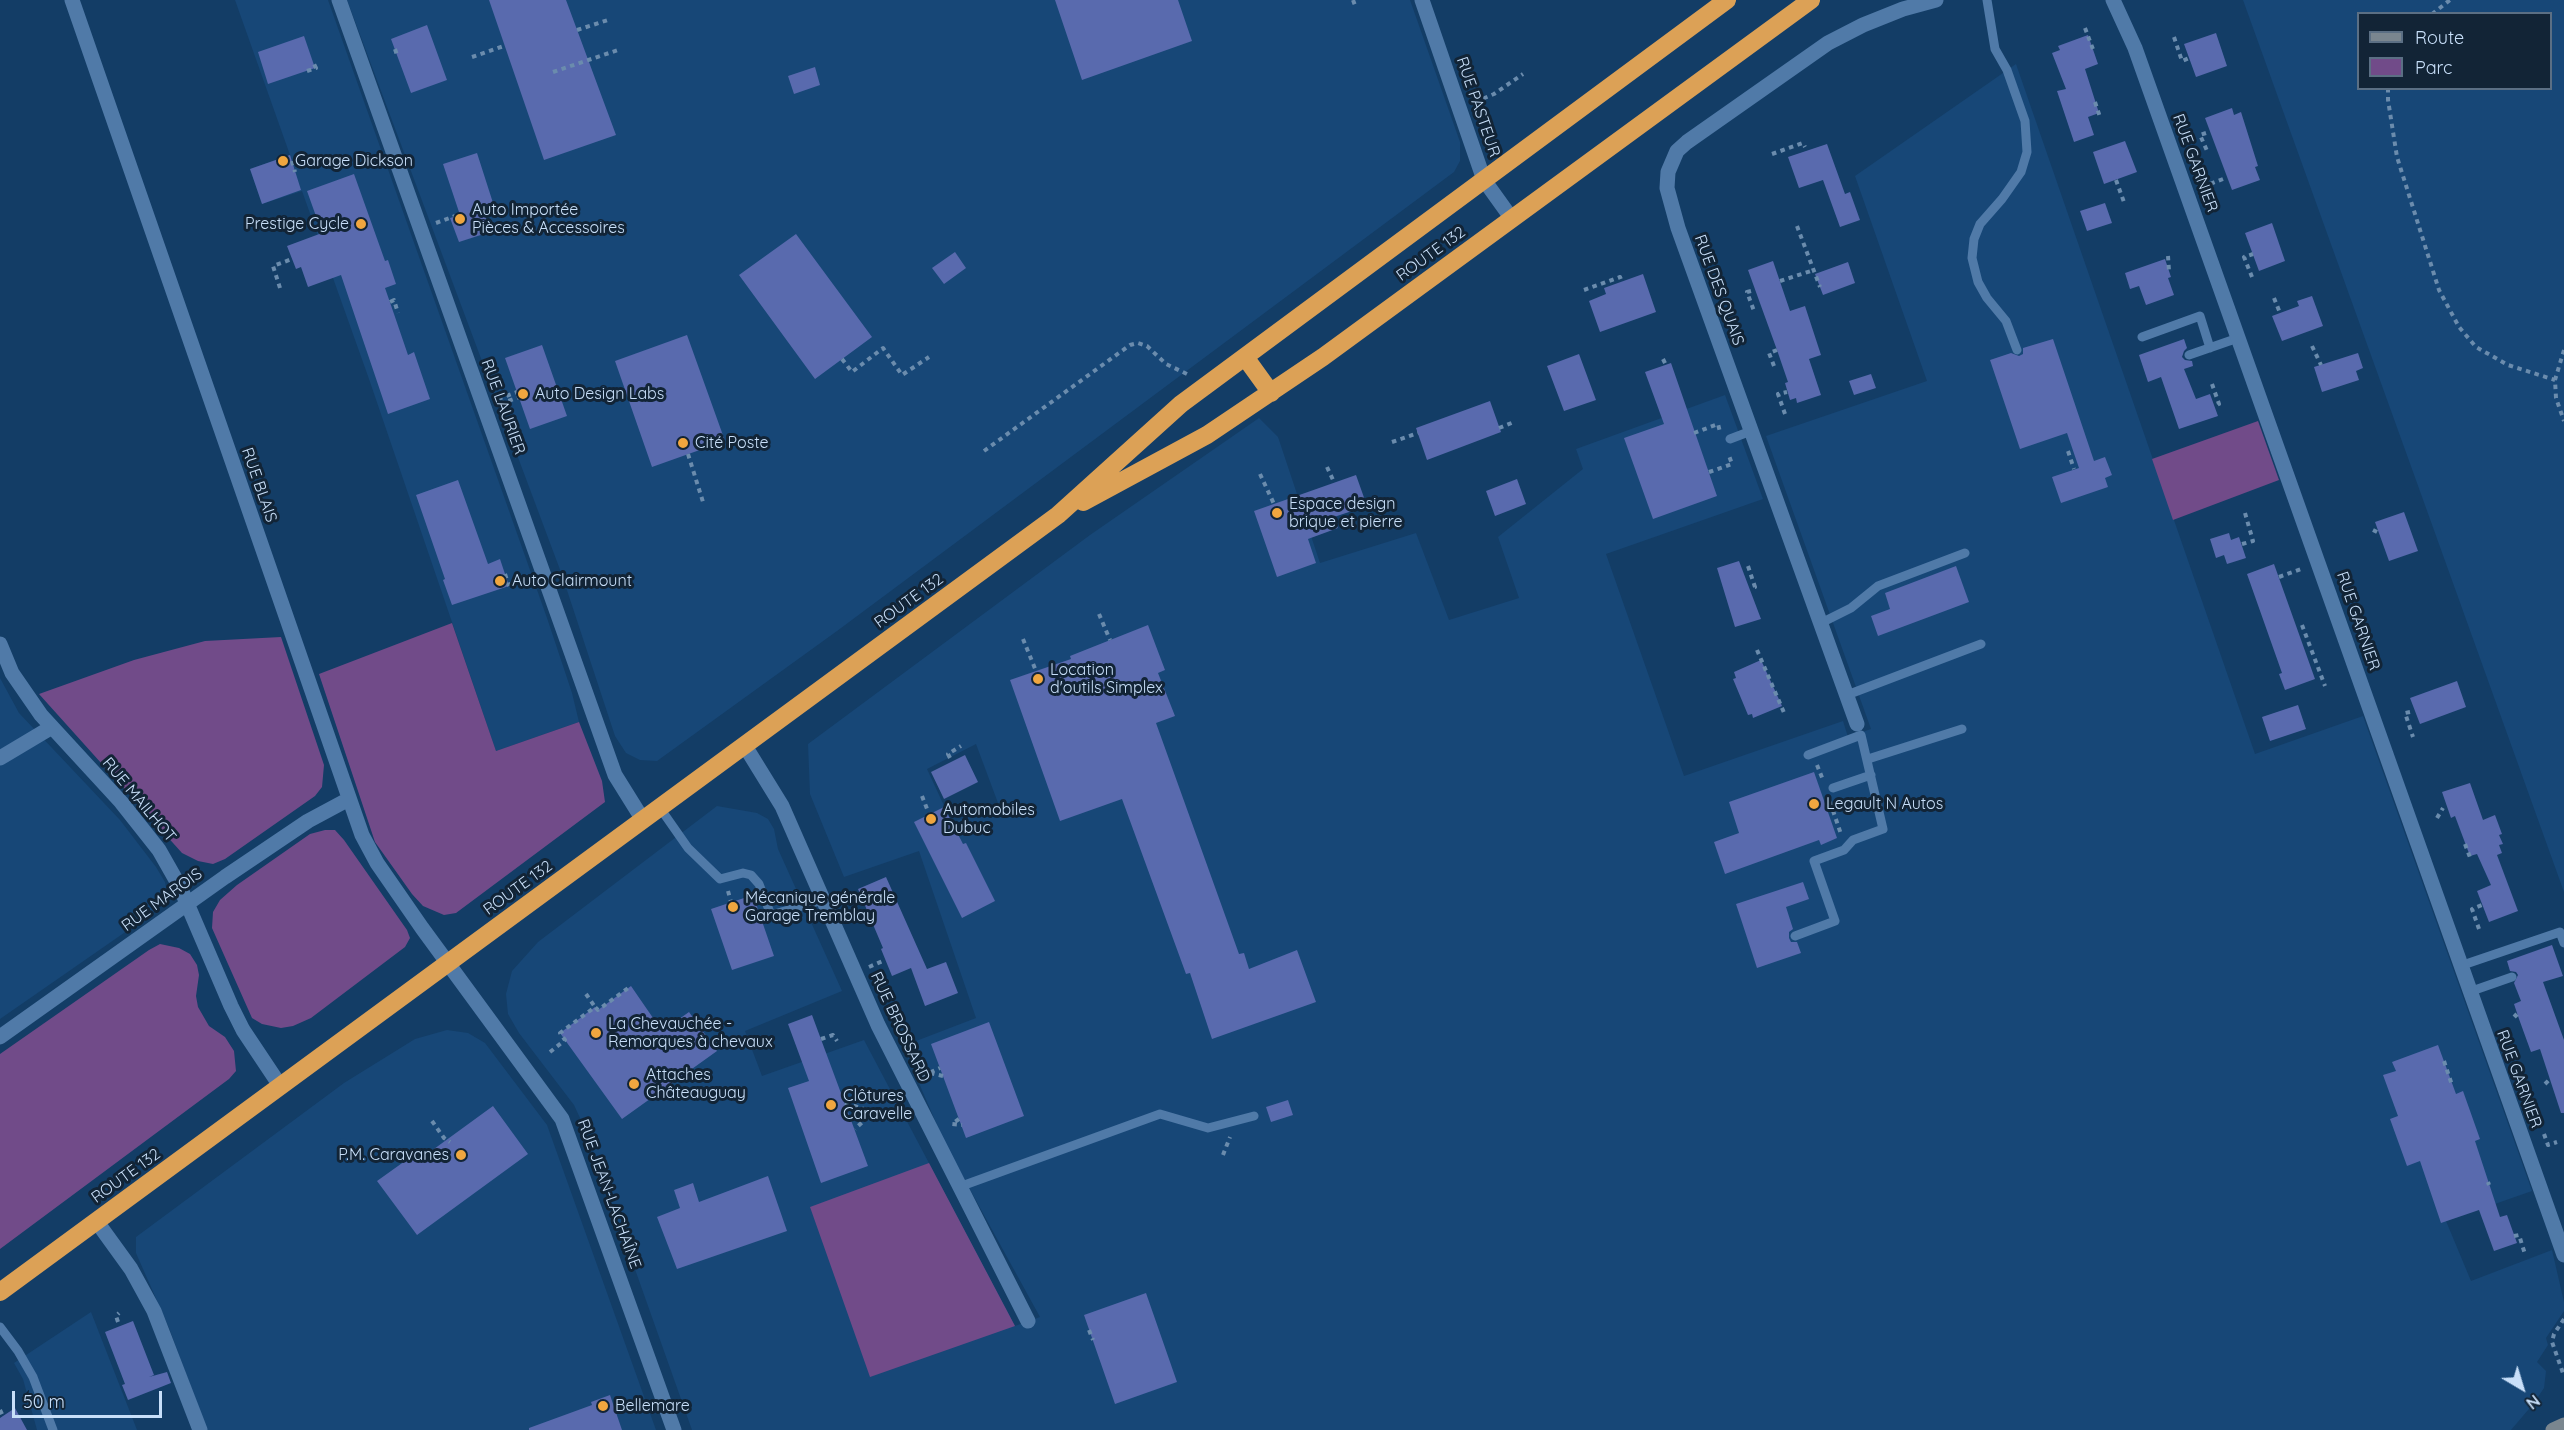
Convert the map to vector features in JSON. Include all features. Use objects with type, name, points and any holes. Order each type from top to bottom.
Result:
[{"type":"highway","name":"ROUTE 132","points":[[0,1292],[1058,515],[1181,404],[1727,0]]},
{"type":"highway","name":"ROUTE 132","points":[[1058,515],[1196,441],[1271,393],[1811,0]]},
{"type":"highway","points":[[1245,357],[1271,393]]},
{"type":"street","name":"RUE BLAIS","points":[[72,0],[362,835],[377,863],[448,964]]},
{"type":"street","name":"RUE LAURIER","points":[[339,0],[615,775],[643,820]]},
{"type":"street","name":"RUE PASTEUR","points":[[1422,0],[1484,180],[1512,219]]},
{"type":"street","name":"RUE DES QUAIS","points":[[1857,723],[1672,210],[1667,188],[1668,172],[1677,151],[1687,141],[1828,43],[1893,13],[1936,0]]},
{"type":"street","name":"RUE GARNIER","points":[[2113,0],[2135,48],[2564,1255]]},
{"type":"street","name":"RUE MAILHOT","points":[[0,644],[21,688],[51,727],[149,836],[170,868],[239,1022],[280,1087]]},
{"type":"street","points":[[0,758],[51,727]]},
{"type":"street","name":"RUE BROSSARD","points":[[745,746],[782,806],[878,1025],[1028,1321]]},
{"type":"street","name":"RUE MAROIS","points":[[0,1037],[308,820],[349,799]]},
{"type":"street","name":"RUE JEAN-LACHAÎNE","points":[[448,964],[562,1119],[674,1430]]},
{"type":"street","points":[[98,1222],[130,1269],[154,1311],[200,1430]]},
{"type":"street","points":[[2553,1430],[2564,1425]]},
{"type":"lane","points":[[1987,0],[1995,49],[2011,80],[2025,121],[2027,152],[2021,172],[1980,224],[1974,239],[1972,258],[1978,282],[1987,298],[2006,321],[2017,350]]},
{"type":"lane","points":[[2142,337],[2200,316],[2210,348]]},
{"type":"lane","points":[[2189,355],[2238,339]]},
{"type":"lane","points":[[1730,439],[1751,431]]},
{"type":"lane","points":[[1821,623],[1851,608],[1878,586],[1965,553]]},
{"type":"lane","points":[[1847,695],[1981,644]]},
{"type":"lane","points":[[1868,759],[1962,729]]},
{"type":"lane","points":[[1795,936],[1835,921],[1814,861],[1844,850],[1853,840],[1883,829],[1861,735],[1808,755]]},
{"type":"lane","points":[[1833,788],[1871,775]]},
{"type":"lane","points":[[660,808],[688,848],[720,879],[743,873],[751,875],[759,884],[771,915],[823,900]]},
{"type":"lane","points":[[2460,966],[2560,932],[2564,943]]},
{"type":"lane","points":[[2469,992],[2512,977]]},
{"type":"lane","points":[[959,1187],[1160,1114],[1208,1128],[1254,1116]]},
{"type":"lane","points":[[0,1327],[18,1351],[33,1377],[53,1430]]},
{"type":"path","points":[[1353,0],[1356,8]]},
{"type":"path","points":[[2435,12],[2450,0]]},
{"type":"path","points":[[577,30],[608,20]]},
{"type":"path","points":[[2085,28],[2094,52]]},
{"type":"path","points":[[2174,37],[2182,61],[2189,58]]},
{"type":"path","points":[[472,57],[504,46]]},
{"type":"path","points":[[395,49],[398,55]]},
{"type":"path","points":[[553,72],[618,50]]},
{"type":"path","points":[[307,71],[315,68],[313,62]]},
{"type":"path","points":[[1459,107],[1494,94],[1523,74]]},
{"type":"path","points":[[2388,90],[2397,157],[2439,290],[2459,327],[2476,347],[2508,365],[2555,380]]},
{"type":"path","points":[[2095,102],[2100,117]]},
{"type":"path","points":[[2206,133],[2200,135],[2208,153]]},
{"type":"path","points":[[1772,154],[1803,142],[1805,147]]},
{"type":"path","points":[[292,161],[295,172]]},
{"type":"path","points":[[2186,193],[2223,179]]},
{"type":"path","points":[[2116,180],[2125,205]]},
{"type":"path","points":[[1797,226],[1820,288]]},
{"type":"path","points":[[2252,277],[2244,257],[2253,254]]},
{"type":"path","points":[[2169,255],[2169,271]]},
{"type":"path","points":[[280,288],[273,266],[292,259]]},
{"type":"path","points":[[1780,281],[1814,270]]},
{"type":"path","points":[[1584,290],[1620,277],[1622,282]]},
{"type":"path","points":[[1752,291],[1747,292],[1754,311]]},
{"type":"path","points":[[2274,298],[2280,313]]},
{"type":"path","points":[[390,302],[394,300],[398,313]]},
{"type":"path","points":[[984,451],[1130,345],[1138,342],[1147,346],[1167,364],[1208,384]]},
{"type":"path","points":[[2312,346],[2321,365]]},
{"type":"path","points":[[842,359],[852,372],[883,348],[902,375],[929,357]]},
{"type":"path","points":[[1774,366],[1769,353],[1777,350]]},
{"type":"path","points":[[2564,350],[2555,380],[2556,398],[2564,421]]},
{"type":"path","points":[[1663,359],[1666,365]]},
{"type":"path","points":[[2212,384],[2219,404],[2214,406]]},
{"type":"path","points":[[1785,414],[1778,394],[1787,392]]},
{"type":"path","points":[[1499,428],[1514,422]]},
{"type":"path","points":[[1694,433],[1718,424]]},
{"type":"path","points":[[1392,442],[1418,433]]},
{"type":"path","points":[[2068,451],[2074,469]]},
{"type":"path","points":[[688,454],[703,502]]},
{"type":"path","points":[[1709,472],[1732,464]]},
{"type":"path","points":[[1327,467],[1334,482]]},
{"type":"path","points":[[1260,474],[1274,504]]},
{"type":"path","points":[[2242,544],[2253,541],[2245,513]]},
{"type":"path","points":[[2373,530],[2379,533]]},
{"type":"path","points":[[2279,577],[2318,563]]},
{"type":"path","points":[[1748,566],[1755,587],[1751,588]]},
{"type":"path","points":[[505,574],[509,586]]},
{"type":"path","points":[[1099,614],[1110,640]]},
{"type":"path","points":[[2302,625],[2325,686]]},
{"type":"path","points":[[1023,639],[1036,671]]},
{"type":"path","points":[[2301,642],[2308,640]]},
{"type":"path","points":[[1757,650],[1785,715]]},
{"type":"path","points":[[2307,658],[2314,656]]},
{"type":"path","points":[[2410,711],[2405,713],[2414,737]]},
{"type":"path","points":[[950,758],[948,754],[961,746]]},
{"type":"path","points":[[922,796],[929,814]]},
{"type":"path","points":[[2437,818],[2443,808]]},
{"type":"path","points":[[2466,844],[2471,860]]},
{"type":"path","points":[[2479,929],[2472,909],[2482,905]]},
{"type":"path","points":[[586,994],[598,1010],[631,986]]},
{"type":"path","points":[[550,1052],[565,1040],[560,1033],[596,1007]]},
{"type":"path","points":[[2514,1014],[2519,1019]]},
{"type":"path","points":[[821,1039],[833,1035],[837,1041]]},
{"type":"path","points":[[2444,1061],[2452,1085]]},
{"type":"path","points":[[930,1072],[943,1076]]},
{"type":"path","points":[[2545,1084],[2550,1079]]},
{"type":"path","points":[[845,1103],[873,1112],[855,1129]]},
{"type":"path","points":[[959,1119],[952,1124],[962,1125]]},
{"type":"path","points":[[432,1121],[450,1143]]},
{"type":"path","points":[[2544,1134],[2548,1145],[2557,1142]]},
{"type":"path","points":[[1222,1155],[1231,1135]]},
{"type":"path","points":[[2514,1236],[2519,1235],[2525,1254]]},
{"type":"path","points":[[118,1322],[116,1316],[119,1313]]},
{"type":"path","points":[[2564,1319],[2554,1334],[2552,1342],[2564,1376]]},
{"type":"path","points":[[1089,1330],[1093,1340]]},
{"type":"path","points":[[0,1410],[3,1416]]},
{"type":"shaded area","points":[[235,0],[328,0],[547,618],[572,693],[579,722],[496,751],[302,191],[262,204],[250,169],[290,155]]},
{"type":"shaded area","points":[[347,0],[1410,0],[1460,142],[1460,161],[1454,172],[837,631],[657,761],[640,760],[626,753],[615,736],[562,575]]},
{"type":"shaded area","points":[[2243,0],[2564,0],[2564,892]]},
{"type":"shaded area","points":[[2016,64],[2255,754],[2363,716],[2532,1191],[2446,1221],[2471,1281],[2552,1250],[2564,1302],[2564,1311],[2546,1338],[2548,1345],[2537,1362],[2546,1371],[2544,1388],[2511,1430],[692,1430],[586,1131],[574,1105],[519,1033],[508,1014],[506,994],[512,971],[538,942],[717,806],[757,813],[768,819],[774,829],[778,849],[842,991],[745,1031],[762,1076],[864,1040],[1015,1326],[1040,1317],[946,1146],[903,1046],[976,1018],[919,851],[844,877],[810,794],[808,744],[1090,535],[1259,418],[1278,437],[1320,563],[1416,533],[1449,620],[1519,598],[1498,537],[1583,469],[1576,449],[1725,395],[1763,499],[1606,554],[1684,776],[1843,721],[1848,737],[1871,729],[1766,436],[1927,381],[1855,176]],"holes":[[[976,744],[998,803],[952,823],[927,769]]]},
{"type":"shaded area","points":[[0,678],[19,713],[120,820],[156,867],[165,882],[167,893],[157,910],[0,1019]]},
{"type":"shaded area","points":[[447,1030],[468,1033],[485,1043],[547,1125],[656,1430],[207,1430],[169,1328],[136,1253],[136,1237],[344,1083],[415,1039]]},
{"type":"shaded area","points":[[91,1312],[137,1430],[37,1430],[23,1379],[14,1363]]},
{"type":"green space","points":[[2258,421],[2279,480],[2173,520],[2152,459]]},
{"type":"green space","points":[[452,623],[496,751],[579,722],[602,781],[605,802],[456,913],[444,915],[423,906],[375,842],[319,674]]},
{"type":"green space","points":[[281,637],[324,765],[322,787],[315,796],[225,859],[213,864],[198,861],[182,853],[39,694],[134,660],[205,641]]},
{"type":"green space","points":[[335,830],[344,840],[407,930],[410,938],[405,947],[311,1018],[293,1026],[281,1028],[262,1024],[252,1018],[212,928],[213,912],[220,900],[237,885],[310,834]]},
{"type":"green space","points":[[160,944],[179,948],[190,954],[197,965],[198,1007],[209,1026],[225,1037],[234,1051],[236,1071],[229,1079],[0,1249],[0,1054]]},
{"type":"green space","points":[[929,1163],[1015,1326],[870,1377],[810,1207]]},
{"type":"building","points":[[489,0],[566,0],[616,135],[544,160]]},
{"type":"building","points":[[1055,0],[1178,0],[1192,41],[1082,80]]},
{"type":"building","points":[[427,25],[447,80],[411,93],[391,39]]},
{"type":"building","points":[[2216,33],[2227,66],[2196,77],[2184,44]]},
{"type":"building","points":[[2088,35],[2098,64],[2085,69],[2099,113],[2088,117],[2094,135],[2074,142],[2057,91],[2066,89],[2052,53],[2060,50],[2058,46]]},
{"type":"building","points":[[304,36],[315,68],[268,84],[258,52]]},
{"type":"building","points":[[815,67],[820,85],[794,94],[788,76]]},
{"type":"building","points":[[2232,108],[2234,115],[2241,112],[2258,166],[2255,167],[2260,180],[2232,190],[2205,118]]},
{"type":"building","points":[[2125,141],[2137,172],[2104,184],[2093,152]]},
{"type":"building","points":[[1827,144],[1845,194],[1850,192],[1860,220],[1840,227],[1823,180],[1799,188],[1788,157]]},
{"type":"building","points":[[477,153],[494,206],[483,209],[490,232],[459,242],[450,218],[460,215],[443,164]]},
{"type":"building","points":[[290,155],[301,190],[262,204],[250,169]]},
{"type":"building","points":[[354,174],[385,261],[388,260],[396,284],[385,288],[408,355],[414,352],[430,399],[388,414],[341,275],[308,287],[301,267],[296,269],[287,246],[322,233],[307,191]]},
{"type":"building","points":[[2105,203],[2112,223],[2087,231],[2080,211]]},
{"type":"building","points":[[2272,223],[2285,261],[2259,271],[2245,233]]},
{"type":"building","points":[[796,234],[872,337],[815,379],[739,275]]},
{"type":"building","points":[[955,252],[966,268],[944,284],[932,268]]},
{"type":"building","points":[[2165,259],[2174,295],[2146,305],[2139,286],[2130,289],[2125,273]]},
{"type":"building","points":[[1773,261],[1790,311],[1805,306],[1821,355],[1809,359],[1821,395],[1797,403],[1796,398],[1790,400],[1785,383],[1788,382],[1748,270]]},
{"type":"building","points":[[1848,262],[1855,283],[1823,295],[1815,274]]},
{"type":"building","points":[[1643,274],[1656,312],[1600,332],[1589,301],[1606,294],[1604,288]]},
{"type":"building","points":[[2312,296],[2323,326],[2282,341],[2272,316],[2299,306],[2297,301]]},
{"type":"building","points":[[687,335],[725,441],[652,467],[615,361]]},
{"type":"building","points":[[2053,339],[2094,461],[2105,457],[2112,475],[2105,478],[2108,487],[2061,503],[2052,477],[2079,468],[2067,433],[2020,449],[1990,360],[2011,353],[2019,356],[2023,354],[2023,348]]},
{"type":"building","points":[[2184,339],[2187,348],[2182,357],[2192,361],[2193,366],[2184,369],[2196,399],[2210,394],[2218,416],[2179,429],[2161,377],[2148,382],[2139,355]]},
{"type":"building","points":[[542,345],[567,416],[530,429],[505,358]]},
{"type":"building","points":[[2358,353],[2363,368],[2356,371],[2359,380],[2322,392],[2314,367]]},
{"type":"building","points":[[1579,354],[1596,400],[1564,411],[1547,366]]},
{"type":"building","points":[[1671,363],[1717,496],[1653,519],[1624,438],[1664,424],[1645,372]]},
{"type":"building","points":[[1871,374],[1876,388],[1854,395],[1849,381]]},
{"type":"building","points":[[1490,401],[1501,432],[1427,460],[1416,428]]},
{"type":"building","points":[[1356,475],[1367,506],[1334,517],[1338,528],[1308,539],[1316,563],[1277,577],[1254,511]]},
{"type":"building","points":[[1517,479],[1526,504],[1495,516],[1486,491]]},
{"type":"building","points":[[458,480],[488,564],[500,559],[509,586],[452,605],[416,495]]},
{"type":"building","points":[[2404,512],[2418,551],[2389,561],[2375,522]]},
{"type":"building","points":[[2229,533],[2231,540],[2239,537],[2246,558],[2227,564],[2224,555],[2216,558],[2210,539]]},
{"type":"building","points":[[1739,561],[1761,619],[1735,627],[1717,568]]},
{"type":"building","points":[[2274,564],[2315,679],[2285,690],[2279,674],[2282,673],[2247,574]]},
{"type":"building","points":[[1956,566],[1969,602],[1878,636],[1871,616],[1890,609],[1885,593]]},
{"type":"building","points":[[1148,625],[1165,670],[1158,673],[1175,716],[1156,723],[1239,954],[1244,953],[1249,969],[1297,950],[1316,1002],[1212,1039],[1190,973],[1186,974],[1122,799],[1060,821],[1010,680],[1071,659],[1070,656]]},
{"type":"building","points":[[1761,660],[1782,706],[1753,718],[1752,714],[1748,715],[1733,679],[1736,678],[1734,672]]},
{"type":"building","points":[[2457,681],[2466,707],[2420,724],[2410,698]]},
{"type":"building","points":[[2298,705],[2306,729],[2270,741],[2262,717]]},
{"type":"building","points":[[965,755],[978,782],[944,799],[931,772]]},
{"type":"building","points":[[1814,772],[1837,838],[1821,845],[1819,840],[1725,874],[1714,842],[1739,833],[1729,802]]},
{"type":"building","points":[[2470,783],[2483,820],[2495,815],[2503,844],[2499,845],[2502,853],[2497,855],[2518,911],[2489,922],[2477,891],[2491,885],[2477,854],[2470,856],[2455,816],[2451,818],[2442,792]]},
{"type":"building","points":[[944,807],[963,844],[966,843],[995,901],[962,918],[914,822]]},
{"type":"building","points":[[886,877],[927,969],[946,962],[958,993],[925,1006],[911,968],[892,976],[881,949],[883,948],[858,889]]},
{"type":"building","points":[[1803,882],[1809,899],[1786,907],[1793,929],[1789,932],[1789,938],[1791,942],[1797,942],[1801,953],[1757,968],[1736,904]]},
{"type":"building","points":[[753,895],[774,956],[732,970],[711,909]]},
{"type":"building","points":[[2552,945],[2563,976],[2543,982],[2564,1040],[2564,1113],[2561,1113],[2540,1049],[2531,1052],[2514,1004],[2521,1001],[2514,983],[2518,975],[2510,971],[2507,961]]},
{"type":"building","name":"Attaches Châteauguay","points":[[631,986],[662,1031],[689,1012],[717,1051],[622,1119],[560,1033],[595,1007],[598,1010]]},
{"type":"building","points":[[812,1015],[868,1166],[821,1183],[788,1088],[809,1081],[788,1024]]},
{"type":"building","points":[[989,1022],[1024,1116],[966,1138],[931,1044]]},
{"type":"building","points":[[2438,1045],[2456,1094],[2463,1091],[2480,1139],[2475,1141],[2500,1217],[2507,1215],[2517,1243],[2494,1251],[2479,1210],[2441,1223],[2420,1161],[2407,1166],[2390,1119],[2398,1116],[2383,1075],[2396,1071],[2392,1062]]},
{"type":"building","points":[[1288,1100],[1293,1115],[1271,1122],[1266,1107]]},
{"type":"building","points":[[493,1106],[528,1154],[417,1235],[377,1181],[419,1151],[423,1157]]},
{"type":"building","points":[[768,1176],[787,1231],[677,1269],[657,1217],[680,1208],[674,1190],[693,1183],[699,1202]]},
{"type":"building","points":[[1146,1293],[1177,1382],[1115,1404],[1084,1315]]},
{"type":"building","points":[[133,1321],[154,1375],[149,1377],[167,1372],[171,1383],[128,1400],[122,1385],[125,1384],[105,1332]]},
{"type":"building","points":[[610,1395],[622,1430],[529,1430],[529,1428],[592,1405],[591,1402]]},
{"type":"building","points":[[15,1408],[27,1430],[0,1430],[0,1418]]},
{"type":"place","name":"Garage Dickson","points":[[283,161]]},
{"type":"place","name":"Auto Importée Pièces & Accessoires","points":[[460,219]]},
{"type":"place","name":"Prestige Cycle","points":[[361,224]]},
{"type":"place","name":"Auto Design Labs","points":[[523,394]]},
{"type":"place","name":"Cité Poste","points":[[683,443]]},
{"type":"place","name":"Espace design brique et pierre","points":[[1277,513]]},
{"type":"place","name":"Auto Clairmount","points":[[500,581]]},
{"type":"place","name":"Location d'outils Simplex","points":[[1038,679]]},
{"type":"place","name":"Legault N Autos","points":[[1814,804]]},
{"type":"place","name":"Automobiles Dubuc","points":[[931,819]]},
{"type":"place","name":"Mécanique générale Garage Tremblay","points":[[733,907]]},
{"type":"place","name":"La Chevauchée - Remorques à chevaux","points":[[596,1033]]},
{"type":"place","name":"Attaches Châteauguay","points":[[634,1084]]},
{"type":"place","name":"Clôtures Caravelle","points":[[831,1105]]},
{"type":"place","name":"P.M. Caravanes","points":[[461,1155]]},
{"type":"place","name":"Bellemare","points":[[603,1406]]}]
